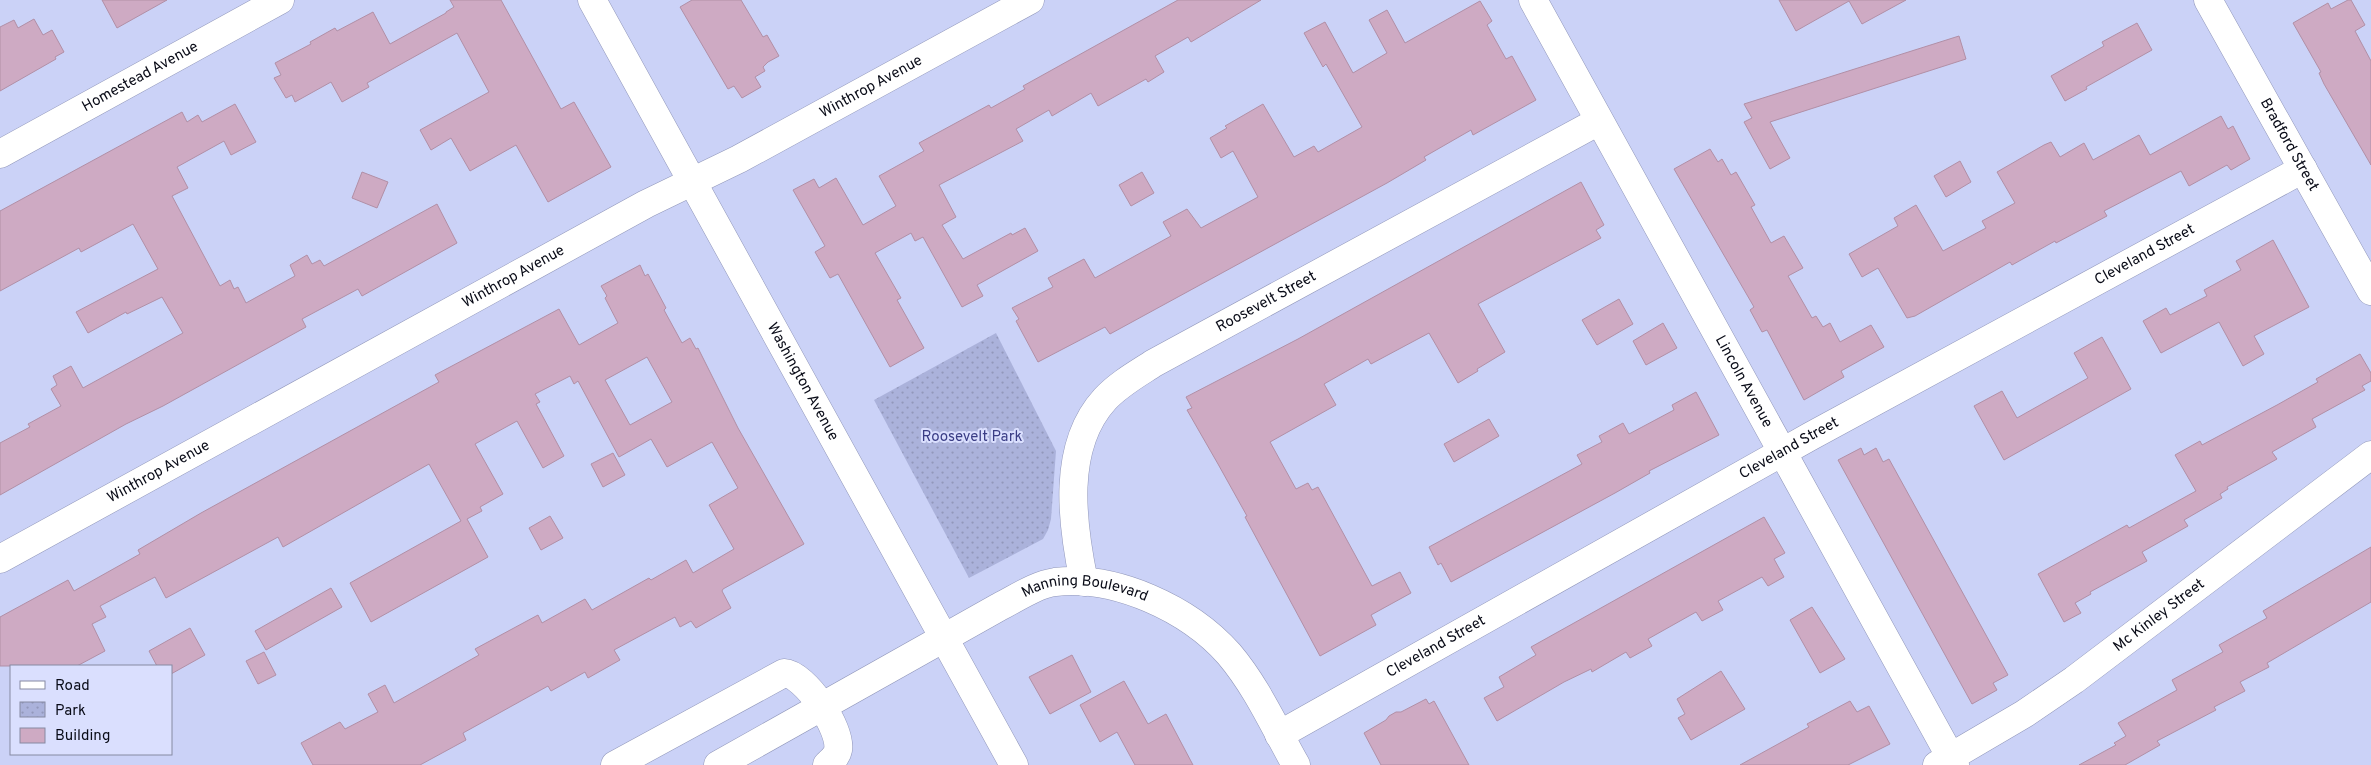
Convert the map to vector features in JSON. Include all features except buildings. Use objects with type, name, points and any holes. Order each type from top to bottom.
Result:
[{"type":"street","name":"Homestead Avenue","points":[[0,154],[280,0]]},
{"type":"street","name":"Washington Avenue","points":[[592,0],[1014,765]]},
{"type":"street","name":"Winthrop Avenue","points":[[0,559],[692,180],[739,159],[1030,0]]},
{"type":"street","name":"Lincoln Avenue","points":[[1533,0],[1782,452],[1948,763]]},
{"type":"street","name":"Bradford Street","points":[[2208,0],[2371,290]]},
{"type":"street","name":"Roosevelt Street","points":[[1084,582],[1077,549],[1074,499],[1075,473],[1087,427],[1099,407],[1114,390],[1154,363],[1599,121]]},
{"type":"street","name":"Cleveland Street","points":[[1279,735],[1782,452],[2303,169]]},
{"type":"street","name":"Mc Kinley Street","points":[[1948,763],[2074,680],[2371,455]]},
{"type":"street","name":"Manning Boulevard","points":[[718,765],[944,638],[1046,584],[1084,582],[1127,590],[1165,607],[1198,627],[1221,646],[1248,680],[1296,765]]},
{"type":"street","points":[[615,765],[781,673],[791,674],[800,679],[833,727],[839,749],[835,757],[827,765]]},
{"type":"green space","name":"Roosevelt Park","points":[[996,333],[1056,451],[1051,519],[1043,539],[969,578],[874,400]]}]
